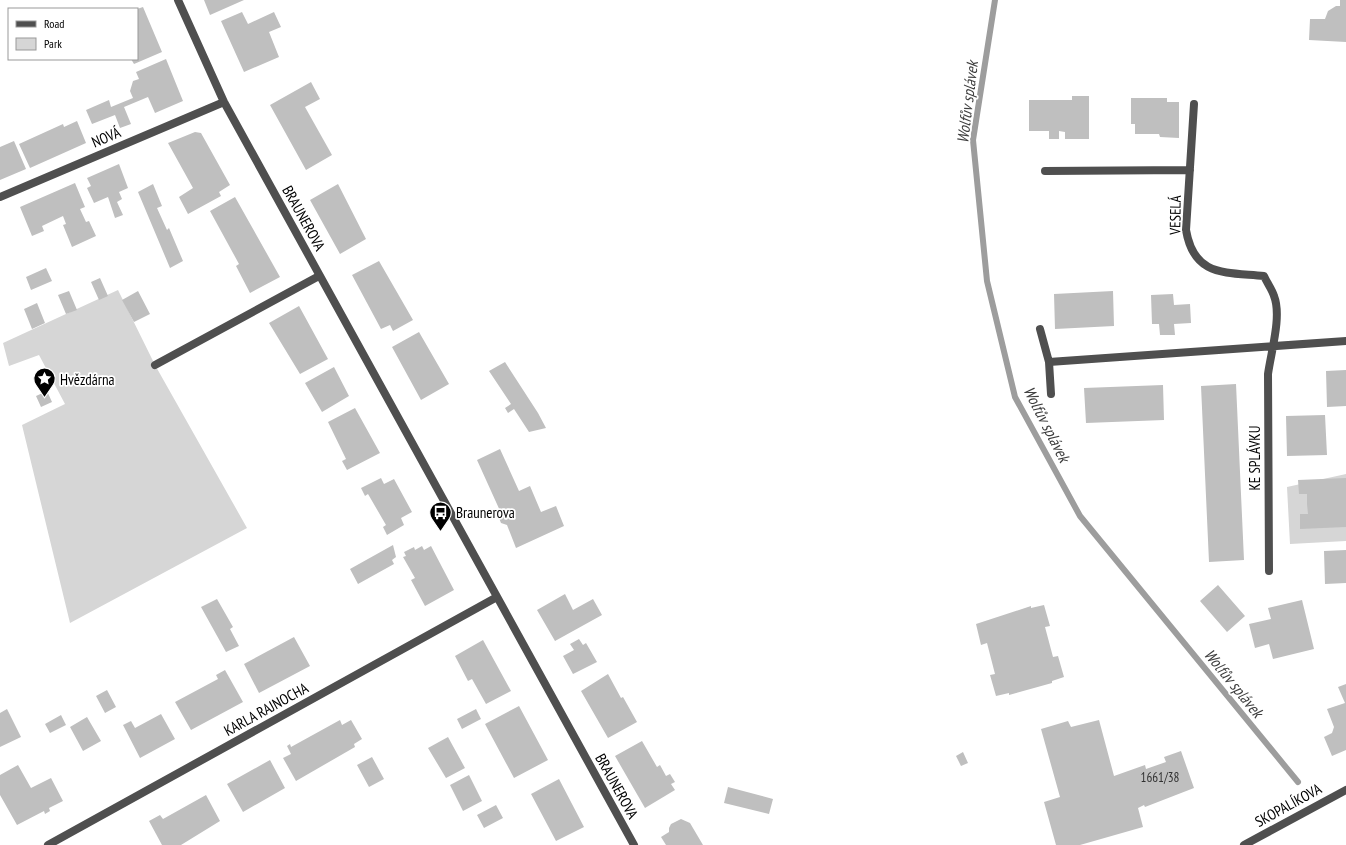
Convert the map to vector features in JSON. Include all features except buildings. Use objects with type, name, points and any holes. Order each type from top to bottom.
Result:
[{"type":"street","name":"BRAUNEROVA","points":[[178,0],[224,102],[634,845]]},
{"type":"street","name":"NOVÁ","points":[[0,197],[224,102]]},
{"type":"street","name":"VESELÁ","points":[[1194,104],[1186,230],[1189,244],[1194,255],[1203,265],[1220,272],[1264,276],[1275,297],[1277,327],[1272,345]]},
{"type":"street","points":[[1044,171],[1190,170]]},
{"type":"street","points":[[155,364],[319,276]]},
{"type":"street","points":[[1040,329],[1049,362],[1051,394]]},
{"type":"street","points":[[1049,362],[1272,345],[1346,341]]},
{"type":"street","name":"KE SPLÁVKU","points":[[1269,571],[1268,374],[1272,345]]},
{"type":"street","name":"KARLA RAJNOCHA","points":[[48,845],[497,597]]},
{"type":"street","name":"SKOPALÍKOVA","points":[[1244,845],[1346,790]]},
{"type":"green space","points":[[118,290],[155,365],[247,528],[70,623],[22,425],[65,404],[39,355],[9,366],[3,343]]},
{"type":"green space","points":[[1346,474],[1346,541],[1290,544],[1287,487]]},
{"type":"waterway","name":"Wolfův splávek","points":[[995,0],[973,140],[987,281],[1015,397],[1080,516],[1298,782]]},
{"type":"place","name":"Hvězdárna","points":[[45,398]]},
{"type":"place","name":"Braunerova","points":[[441,532]]}]
